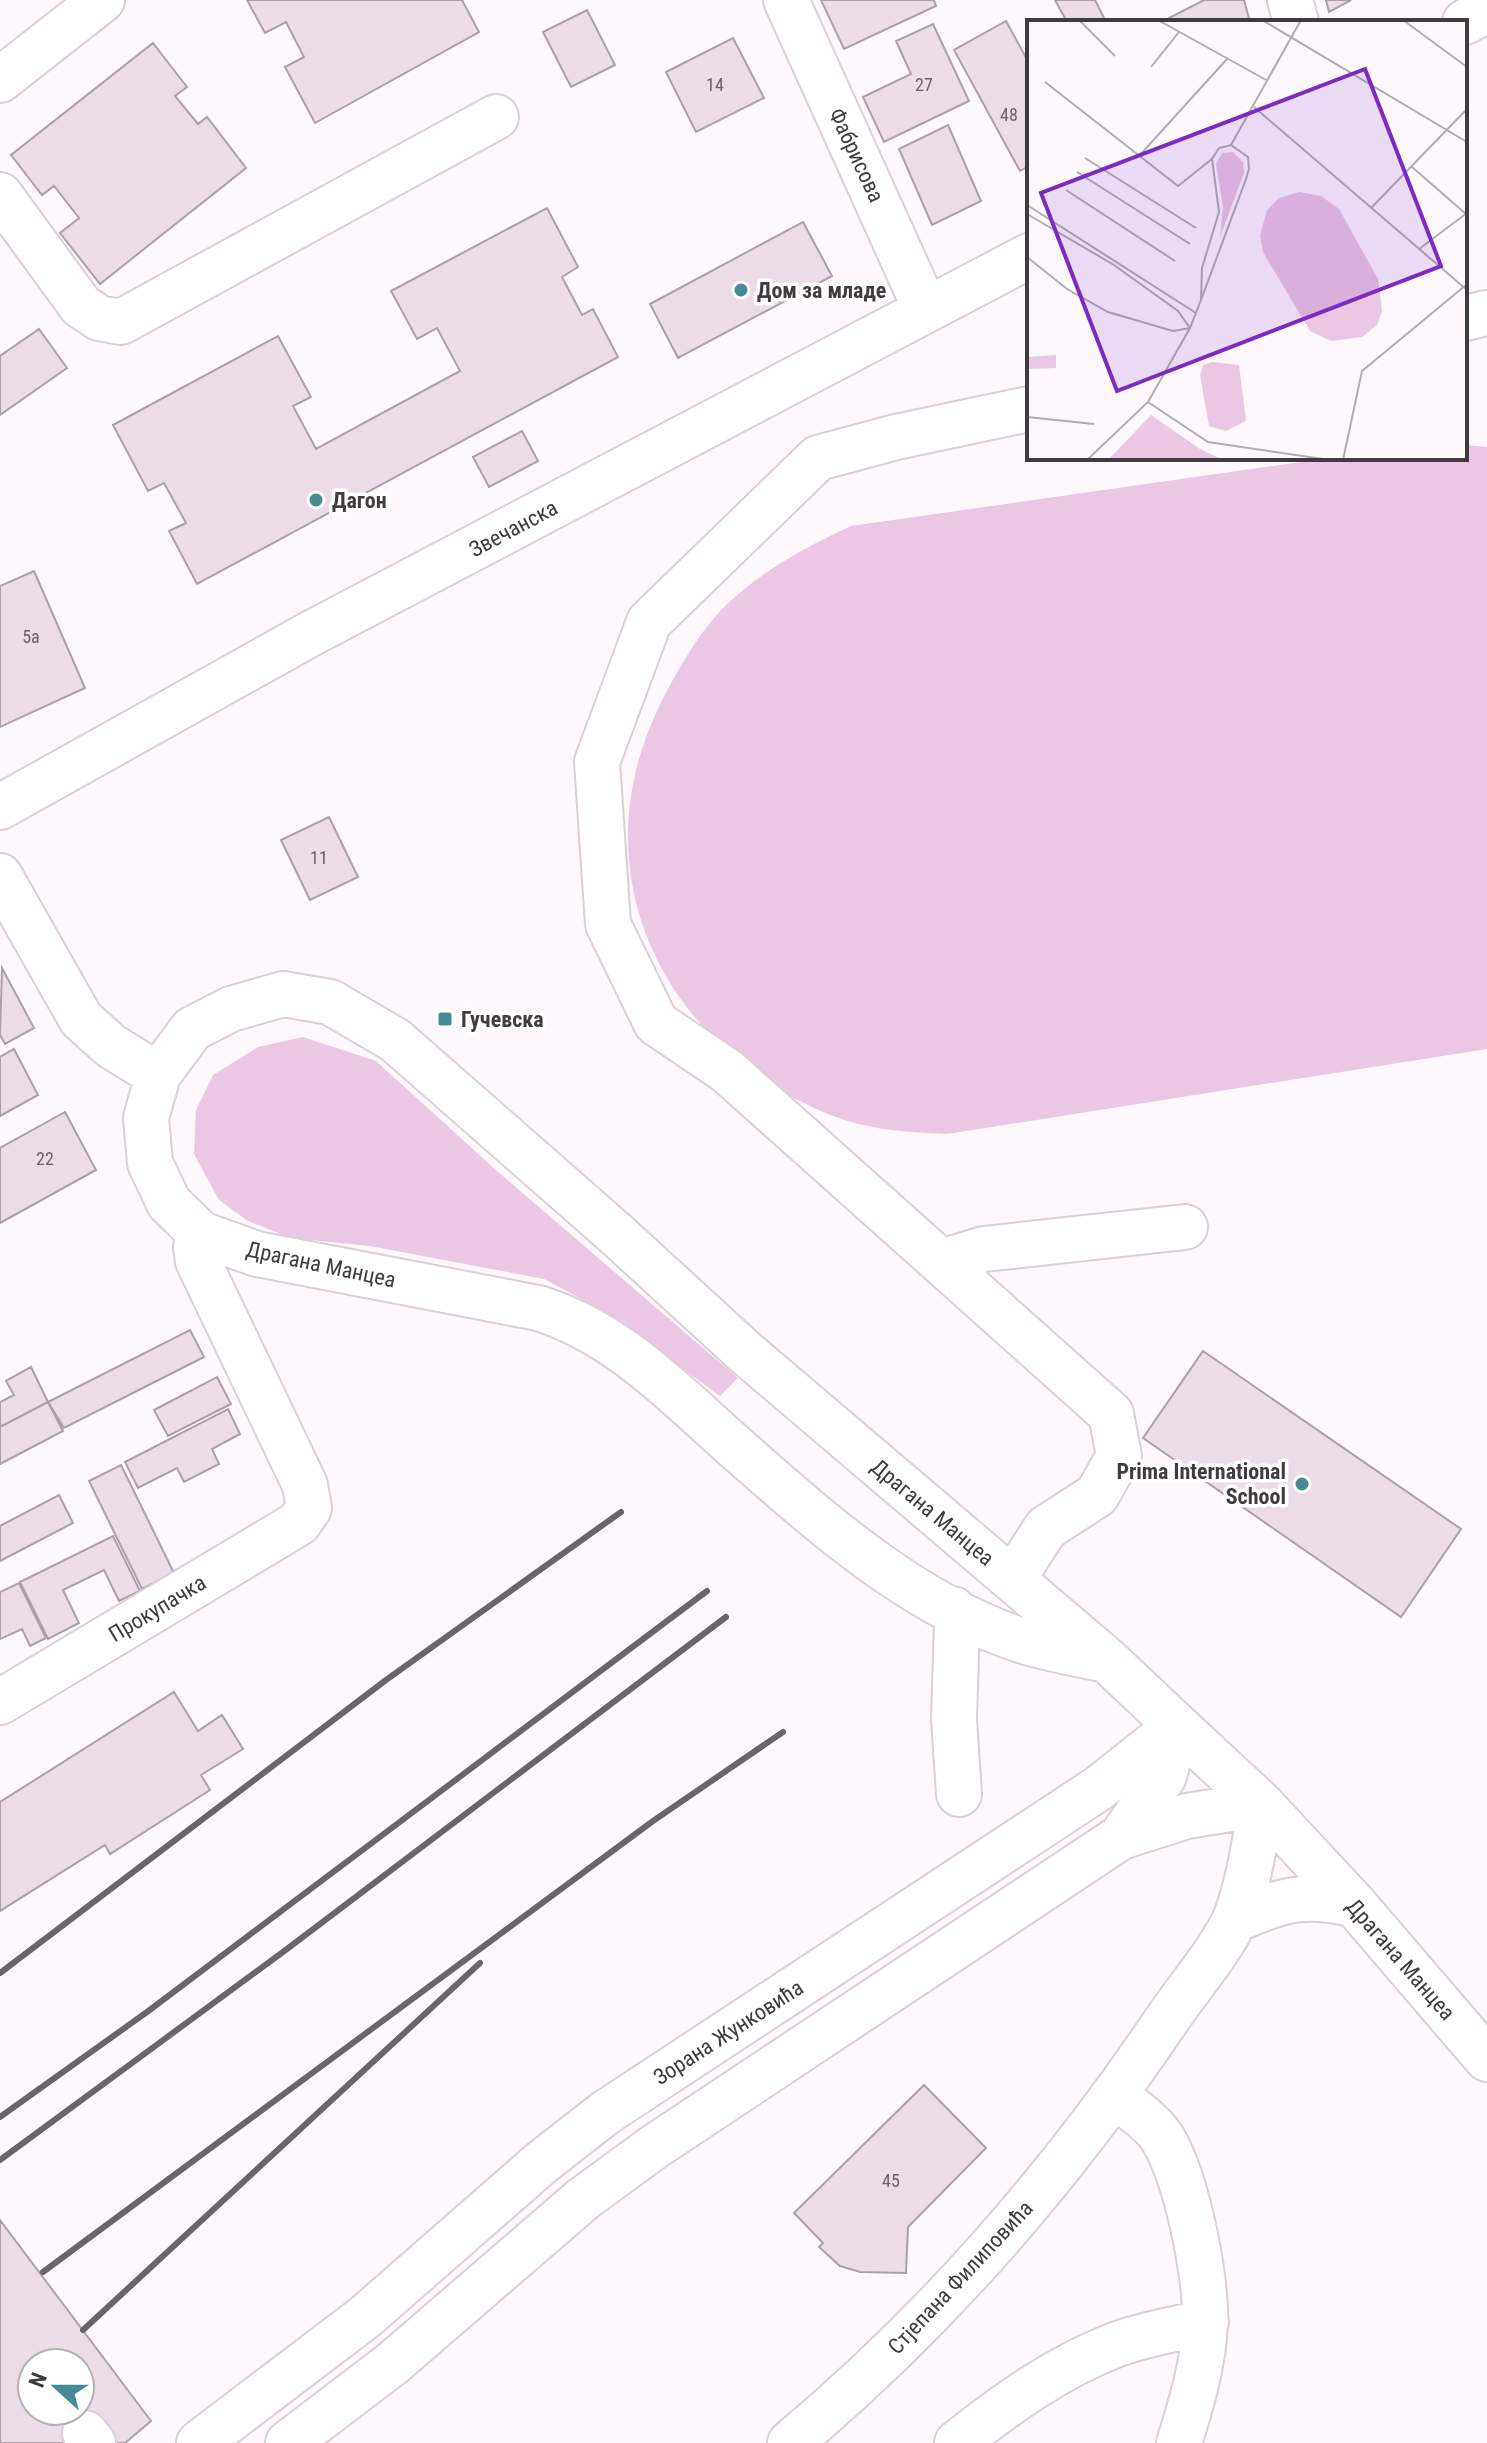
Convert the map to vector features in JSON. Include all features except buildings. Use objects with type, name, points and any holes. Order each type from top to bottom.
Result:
[{"type":"street","points":[[0,80],[102,0]]},
{"type":"street","name":"Фабрисова","points":[[786,0],[926,310]]},
{"type":"street","points":[[1290,0],[1295,20]]},
{"type":"street","points":[[1467,21],[1487,10]]},
{"type":"street","points":[[0,195],[81,306],[99,318],[121,322],[496,117]]},
{"type":"street","name":"Звечанска","points":[[0,807],[310,634],[1027,257]]},
{"type":"street","points":[[1467,318],[1487,313]]},
{"type":"street","points":[[1013,1579],[1046,1528],[1097,1495],[1119,1456],[1111,1414],[727,1071],[656,1023],[608,924],[597,762],[649,622],[818,458],[896,437],[1027,409]]},
{"type":"street","points":[[0,876],[81,1019],[111,1046],[158,1075]]},
{"type":"street","name":"Драгана Манцеа","points":[[1107,1660],[1028,1642],[953,1609],[895,1577],[797,1502],[642,1365],[573,1318],[538,1308],[257,1254],[201,1234],[169,1203],[150,1163],[146,1118],[158,1075],[192,1029],[231,1009],[283,994],[330,1002],[361,1017],[424,1063],[746,1353],[1107,1660],[1261,1804],[1355,1905],[1487,2059]]},
{"type":"street","points":[[942,1262],[984,1249],[1185,1227]]},
{"type":"street","name":"Прокупачка","points":[[0,1702],[299,1523],[309,1508],[305,1485],[198,1261],[196,1247],[201,1234]]},
{"type":"street","points":[[953,1609],[957,1623],[954,1719],[959,1794]]},
{"type":"street","points":[[1121,1837],[1164,1776],[1177,1726]]},
{"type":"street","name":"Зорана Жунковића","points":[[199,2443],[365,2317],[541,2163],[605,2113],[1099,1788],[1177,1726]]},
{"type":"street","points":[[288,2443],[393,2363],[583,2199],[654,2147],[1121,1837],[1187,1816],[1261,1804]]},
{"type":"street","name":"Стјепана Филиповића","points":[[790,2443],[837,2403],[946,2298],[1060,2168],[1115,2096],[1235,1920],[1250,1869],[1261,1804]]},
{"type":"street","points":[[1235,1920],[1290,1898],[1330,1899],[1355,1905]]},
{"type":"street","points":[[1115,2096],[1159,2133],[1174,2161],[1195,2234],[1206,2322],[1190,2410],[1179,2443]]},
{"type":"street","points":[[957,2443],[1004,2405],[1062,2369],[1118,2343],[1206,2322]]},
{"type":"shaded area","points":[[1467,445],[1487,447],[1487,1049],[947,1134],[872,1127],[828,1114],[770,1084],[721,1045],[681,999],[652,948],[634,891],[628,832],[636,771],[658,709],[679,669],[714,618],[768,571],[851,526],[1315,460],[1467,460]]},
{"type":"shaded area","points":[[303,1037],[376,1061],[497,1171],[738,1378],[720,1396],[604,1311],[544,1279],[370,1246],[291,1238],[248,1221],[219,1200],[194,1154],[196,1110],[213,1075],[258,1047]]},
{"type":"railway","points":[[0,1973],[386,1680],[621,1512]]},
{"type":"railway","points":[[0,2117],[147,2012],[707,1591]]},
{"type":"railway","points":[[0,2160],[283,1952],[726,1617]]},
{"type":"railway","points":[[43,2272],[653,1821],[783,1732]]},
{"type":"railway","points":[[83,2330],[480,1963]]},
{"type":"place","name":"Дом за младе","points":[[741,290]]},
{"type":"place","name":"Дагон","points":[[316,500]]},
{"type":"place","name":"Гучевска","points":[[445,1019]]},
{"type":"place","name":"Prima International School","points":[[1302,1484]]}]
